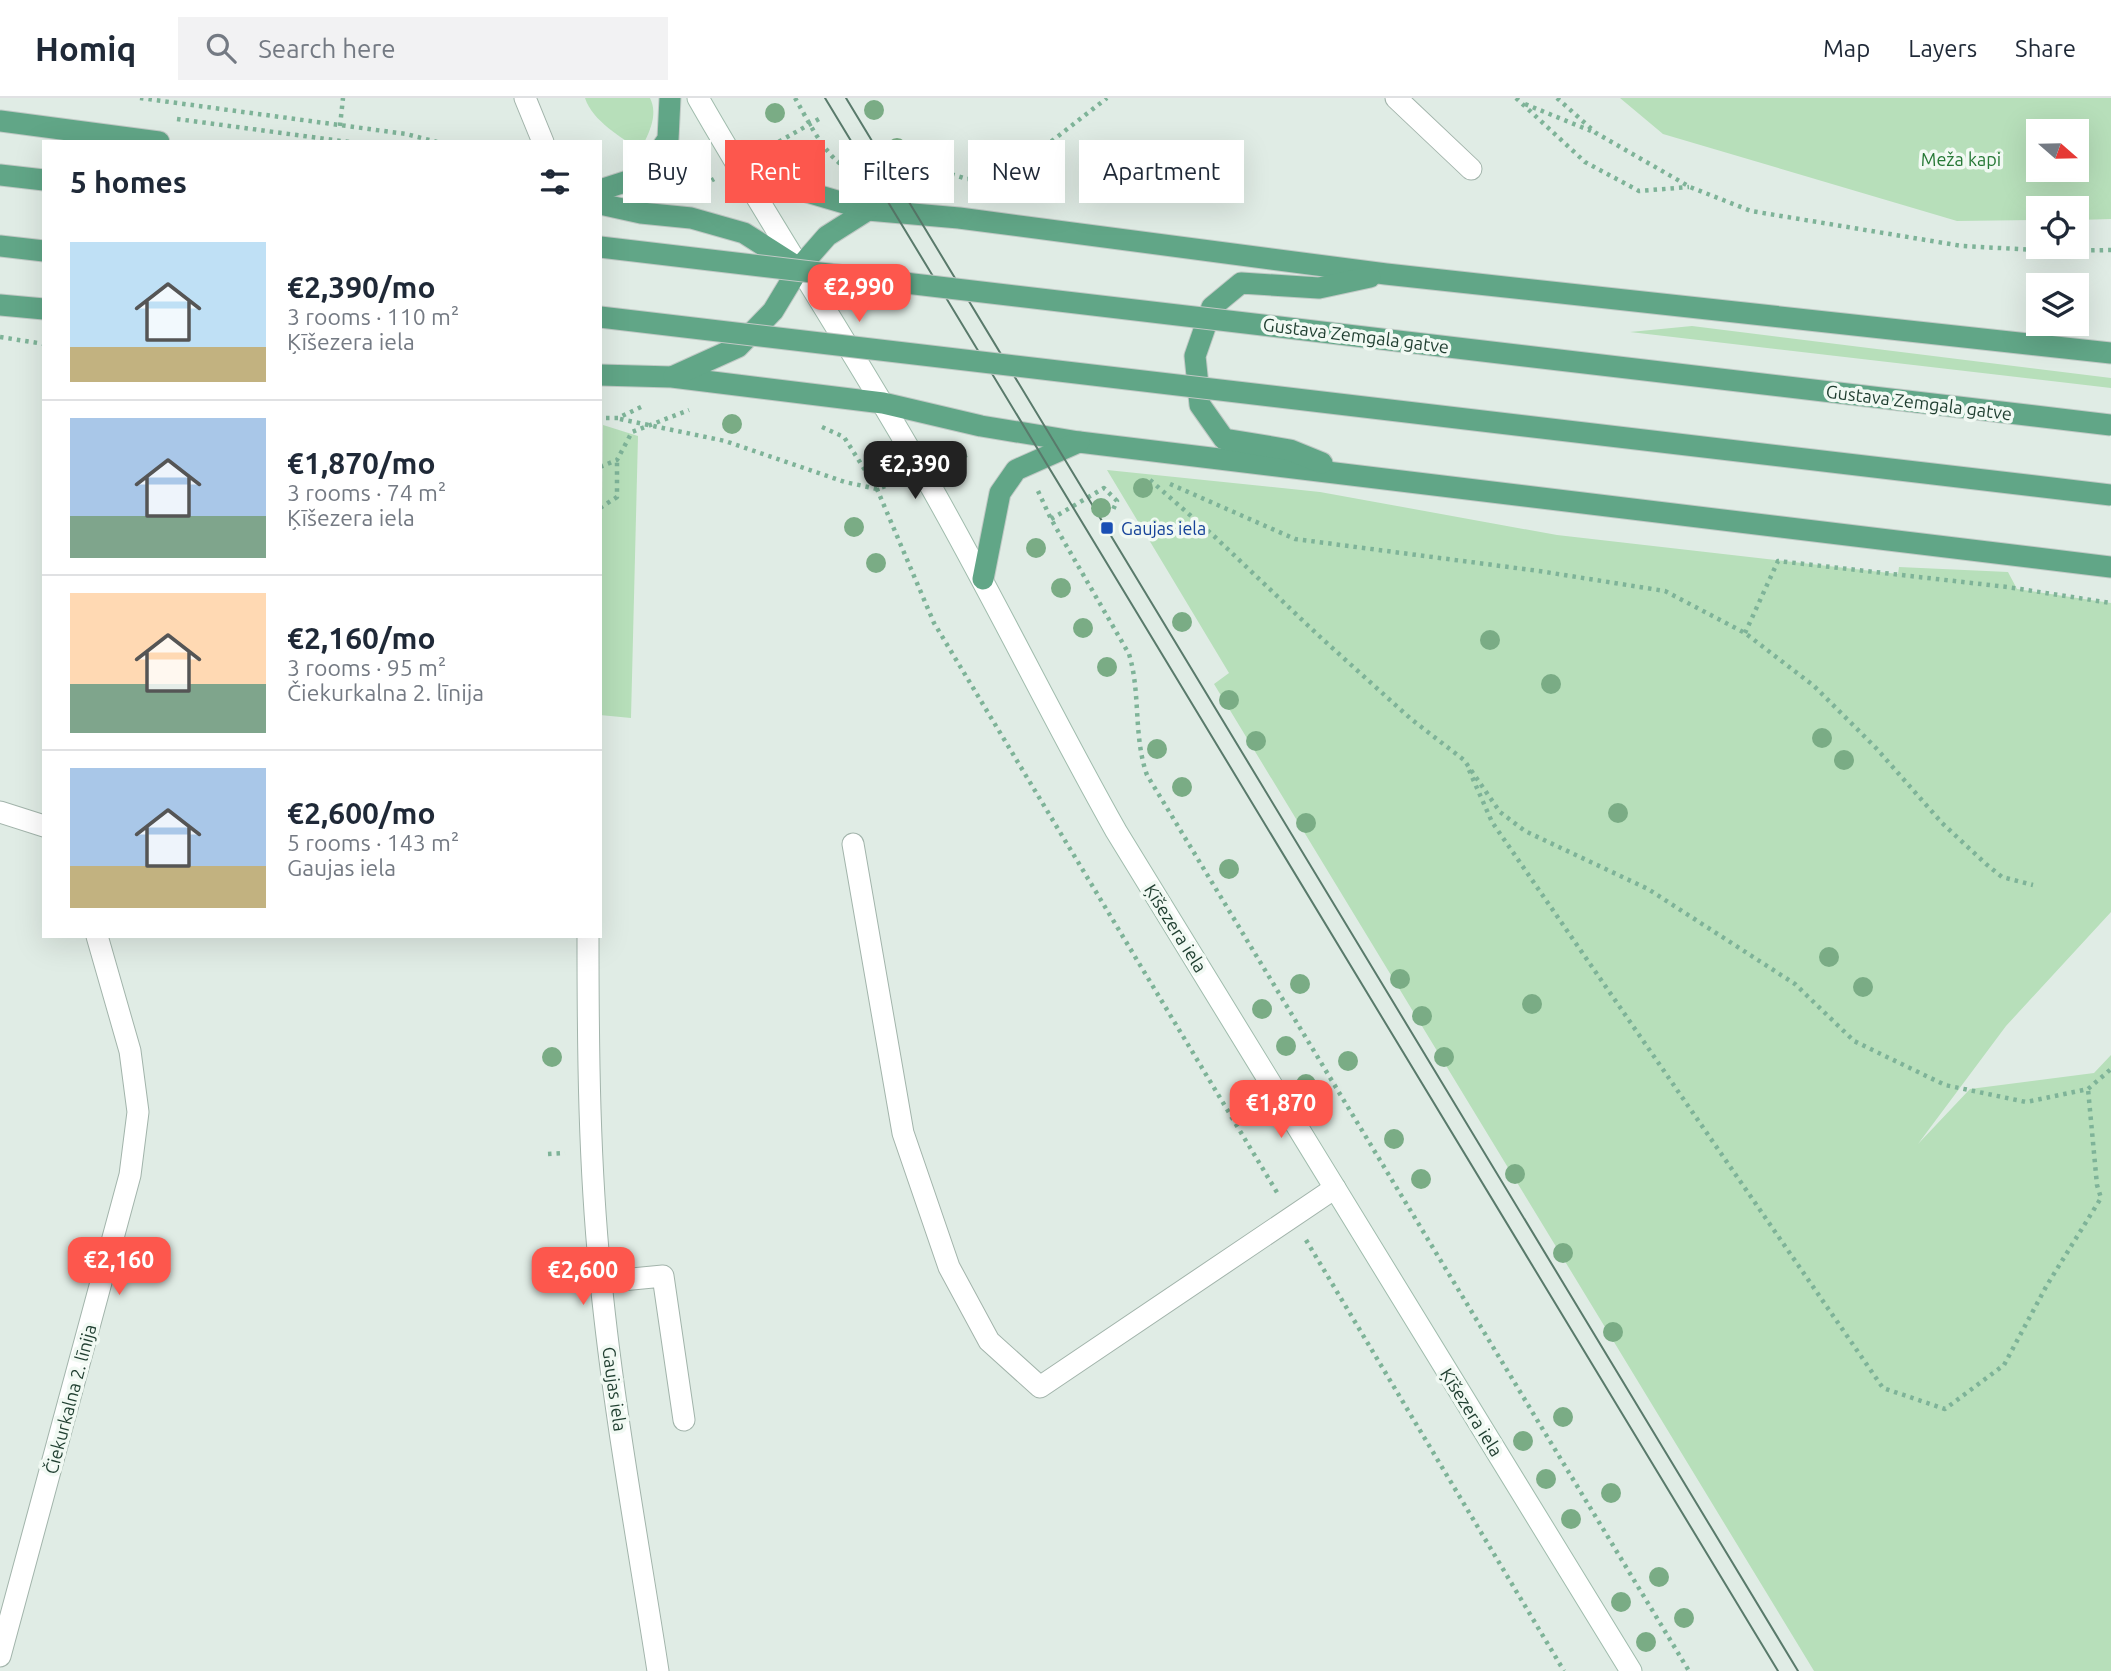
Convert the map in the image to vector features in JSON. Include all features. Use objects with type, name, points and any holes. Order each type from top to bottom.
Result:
[{"type":"main road","points":[[602,189],[631,180],[649,167],[668,139],[670,98]]},
{"type":"main road","points":[[0,121],[144,140]]},
{"type":"main road","points":[[0,175],[42,180]]},
{"type":"main road","points":[[825,197],[868,210],[958,218],[1386,274],[2111,353]]},
{"type":"main road","points":[[602,204],[641,213],[691,218],[744,233],[799,268]]},
{"type":"main road","points":[[672,377],[738,347],[773,311],[799,268],[827,236],[868,210]]},
{"type":"main road","points":[[0,246],[42,251]]},
{"type":"main road","name":"Gustava Zemgala gatve","points":[[602,247],[2111,425]]},
{"type":"main road","points":[[1347,473],[1290,450],[1224,439],[1200,405],[1195,356],[1212,307],[1241,283],[1319,288],[1386,274]]},
{"type":"main road","points":[[0,305],[42,309]]},
{"type":"main road","points":[[602,317],[2111,495]]},
{"type":"main road","points":[[602,374],[672,377],[883,402],[981,425],[1079,442],[2111,566]]},
{"type":"main road","points":[[983,579],[1000,493],[1016,470],[1079,442]]},
{"type":"street","points":[[525,98],[542,140]]},
{"type":"street","points":[[698,98],[725,144]]},
{"type":"street","points":[[1396,98],[1471,169]]},
{"type":"street","name":"Ķīšezera iela","points":[[760,203],[883,402],[983,579],[1059,730],[1116,831],[1632,1671]]},
{"type":"street","points":[[0,812],[42,825]]},
{"type":"street","points":[[853,844],[903,1133],[944,1255],[989,1341],[1040,1387],[1335,1188]]},
{"type":"street","name":"Čiekurkalna 2. līnija","points":[[0,1656],[132,1163],[138,1112],[131,1051],[98,938]]},
{"type":"street","name":"Gaujas iela","points":[[588,938],[591,1138],[601,1282],[635,1526],[659,1671]]},
{"type":"street","points":[[601,1282],[663,1276],[684,1420]]},
{"type":"path","points":[[140,98],[406,134],[428,140]]},
{"type":"path","points":[[340,126],[343,98]]},
{"type":"path","points":[[794,98],[810,124]]},
{"type":"path","points":[[954,175],[967,179],[984,178],[1039,151],[1107,98]]},
{"type":"path","points":[[1557,98],[1596,133]]},
{"type":"path","points":[[1518,100],[1596,133],[1690,187],[1751,211],[1962,246],[2055,251],[2111,250]]},
{"type":"path","points":[[1518,100],[1585,162],[1639,191],[1690,187]]},
{"type":"path","points":[[263,130],[335,140]]},
{"type":"path","points":[[0,337],[42,344]]},
{"type":"path","points":[[618,418],[647,404]]},
{"type":"path","points":[[602,507],[617,497],[617,460],[632,432],[693,408],[681,407]]},
{"type":"path","points":[[606,418],[618,418],[725,441],[845,482],[877,489]]},
{"type":"path","points":[[812,421],[844,437],[877,489],[934,623],[1564,1671]]},
{"type":"path","points":[[602,466],[617,460]]},
{"type":"path","points":[[2033,885],[2002,877],[1986,864],[1942,823],[1876,748],[1814,686],[1745,633],[1665,591],[1294,539],[1149,477],[1410,719],[1464,760],[1500,812],[1525,831],[1648,890],[1796,984],[1854,1041],[1945,1085],[2026,1102],[2088,1089],[2111,1069]]},
{"type":"path","points":[[1035,486],[1051,519],[1129,654],[1140,753],[1146,775],[1689,1671]]},
{"type":"path","points":[[1051,519],[1104,488],[1116,501],[1112,512]]},
{"type":"path","points":[[1745,633],[1778,561],[2007,587],[2111,603]]},
{"type":"path","points":[[1464,760],[1492,821],[1884,1388],[1945,1409],[2004,1365],[2047,1285],[2101,1198],[2097,1185],[2088,1089]]},
{"type":"path","points":[[548,1154],[566,1153]]},
{"type":"green space","points":[[585,98],[650,98],[653,118],[645,140],[624,140],[589,107]]},
{"type":"green space","name":"Meža kapi","points":[[1620,98],[2111,98],[2111,219],[2089,220],[2089,196],[2026,196],[2026,220],[1957,221],[1663,134]]},
{"type":"green space","points":[[1692,326],[2111,378],[2111,388],[1630,332]]},
{"type":"green space","points":[[603,425],[638,436],[631,718],[602,715]]},
{"type":"green space","points":[[1107,470],[1320,492],[1557,535],[1898,574],[1899,567],[2008,572],[2017,589],[2111,603],[2111,912],[2006,1026],[1918,1144],[1970,1089],[2094,1073],[2111,1055],[2111,1671],[1814,1671],[1214,684],[1229,673]]},
{"type":"tram line","points":[[825,98],[1778,1671]]},
{"type":"tram line","points":[[846,98],[1798,1671]]},
{"type":"place","name":"Gaujas iela","points":[[1107,528]]}]
